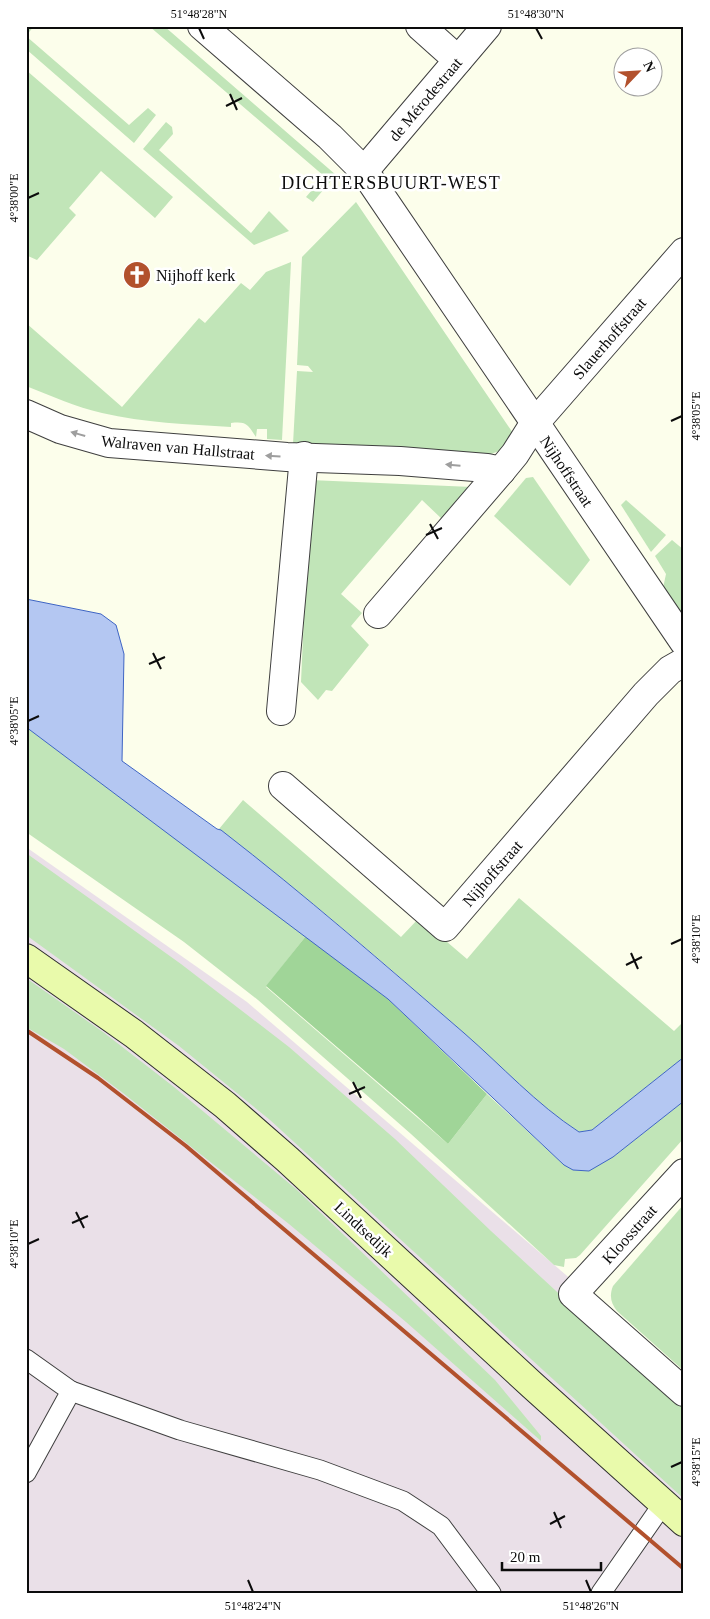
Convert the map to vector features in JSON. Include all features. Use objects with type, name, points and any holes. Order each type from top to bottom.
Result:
[{"type":"main road","name":"Lindtsedijk","points":[[26,958],[134,1034],[225,1105],[287,1159],[684,1522]]},
{"type":"street","points":[[202,26],[330,137],[364,171]]},
{"type":"street","points":[[420,26],[458,60]]},
{"type":"street","name":"de Mérodestraat","points":[[364,171],[487,26]]},
{"type":"street","name":"Nijhoffstraat","points":[[364,171],[447,291],[534,424],[684,642]]},
{"type":"street","name":"Slauerhoffstraat","points":[[534,424],[684,252]]},
{"type":"street","name":"Walraven van Hallstraat","points":[[26,414],[60,429],[109,443],[288,457],[304,456],[400,461],[487,468],[502,471]]},
{"type":"street","name":"Nijhoffstraat","points":[[378,614],[502,471],[534,424]]},
{"type":"street","points":[[281,711],[304,456]]},
{"type":"street","name":"Nijhoffstraat","points":[[283,786],[445,927],[646,694],[670,670],[684,662]]},
{"type":"street","name":"Kloosstraat","points":[[684,1172],[573,1294],[684,1392]]},
{"type":"lane","points":[[26,1359],[71,1391],[180,1430],[320,1470],[403,1501],[441,1526],[491,1593]]},
{"type":"lane","points":[[26,1473],[71,1391]]},
{"type":"lane","points":[[601,1593],[663,1504]]},
{"type":"shaded area","points":[[26,847],[247,1002],[684,1376],[684,1593],[26,1593]]},
{"type":"green space","points":[[26,26],[34,26],[26,36]]},
{"type":"green space","points":[[149,26],[164,26],[336,175],[313,202],[306,197],[324,176]]},
{"type":"green space","points":[[26,36],[129,125],[148,108],[156,115],[134,143],[26,49]]},
{"type":"green space","points":[[26,70],[173,197],[155,218],[101,171],[69,208],[76,215],[37,260],[28,256],[26,258]]},
{"type":"green space","points":[[166,122],[172,127],[173,134],[159,150],[251,233],[269,211],[289,231],[254,245],[143,149]]},
{"type":"green space","points":[[356,202],[515,436],[507,448],[491,454],[293,444],[297,371],[313,372],[308,366],[297,365],[302,257]]},
{"type":"green space","points":[[291,262],[282,440],[267,439],[267,429],[257,429],[256,437],[244,423],[231,423],[231,427],[166,423],[102,413],[83,408],[26,386],[26,323],[122,407],[199,318],[205,323],[241,283],[250,290],[266,272]]},
{"type":"green space","points":[[533,477],[590,560],[570,586],[494,516],[526,478]]},
{"type":"green space","points":[[310,480],[472,487],[443,520],[422,500],[341,594],[362,613],[351,626],[369,645],[332,691],[326,690],[318,700],[301,682]]},
{"type":"green space","points":[[626,500],[666,535],[651,552],[621,505]]},
{"type":"green space","points":[[672,540],[684,550],[684,618],[663,588],[666,574],[655,556]]},
{"type":"green space","points":[[29,729],[306,936],[266,987],[448,1144],[487,1094],[564,1165],[613,1157],[684,1101],[684,1138],[580,1255],[576,1258],[565,1259],[564,1267],[554,1265],[411,1134],[258,1000],[184,942],[26,832],[26,732]]},
{"type":"green space","points":[[243,800],[401,937],[419,918],[467,959],[519,898],[674,1031],[684,1021],[684,1057],[592,1130],[579,1132],[534,1097],[464,1033],[343,929],[219,829]]},
{"type":"green space","points":[[26,853],[181,964],[289,1047],[395,1139],[491,1231],[684,1409],[684,1499],[270,1120],[179,1046],[26,935]]},
{"type":"green space","points":[[306,936],[388,999],[487,1094],[448,1144],[266,986]]},
{"type":"green space","points":[[26,978],[103,1032],[174,1087],[296,1189],[495,1380],[541,1436],[541,1441],[406,1322],[289,1224],[123,1093],[64,1049],[26,1027]]},
{"type":"green space","points":[[684,1204],[684,1371],[617,1311],[611,1296],[613,1286]]},
{"type":"water","points":[[26,599],[101,614],[116,625],[124,654],[122,761],[221,830],[283,879],[434,1007],[563,1121],[579,1132],[592,1130],[684,1057],[684,1101],[613,1157],[589,1171],[573,1170],[564,1165],[388,999],[26,727]]},
{"type":"railway","points":[[26,1030],[98,1078],[186,1146],[684,1569]]},
{"type":"place","name":"Nijhoff kerk","points":[[137,275]]},
{"type":"district","name":"DICHTERSBUURT-WEST","points":[[391,183]]}]
